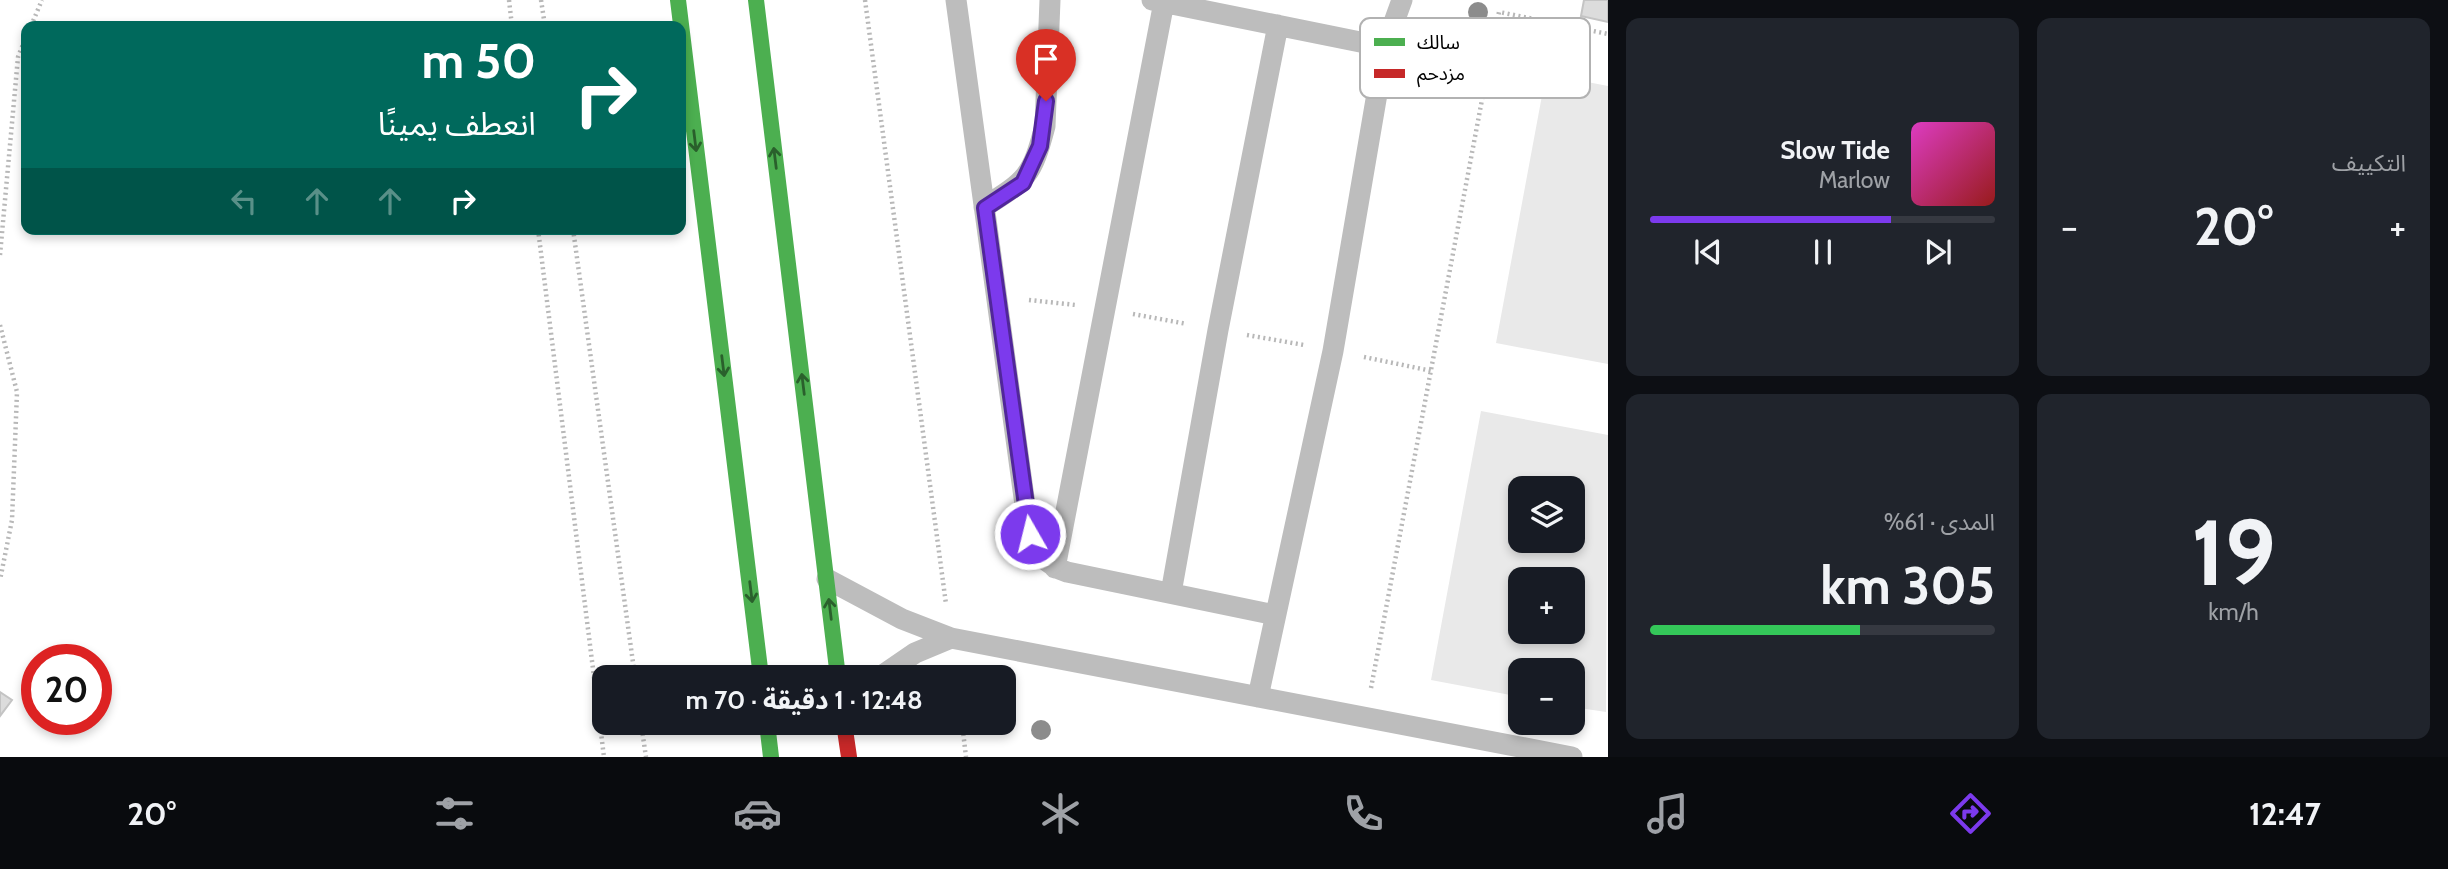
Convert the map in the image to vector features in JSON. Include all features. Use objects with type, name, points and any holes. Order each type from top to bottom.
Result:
[{"type":"main road","points":[[678,0],[681,21]]},
{"type":"main road","points":[[756,0],[837,665]]},
{"type":"main road","points":[[686,65],[760,665]]},
{"type":"main road","points":[[768,735],[771,757]]},
{"type":"main road","points":[[846,735],[849,757]]},
{"type":"lane","points":[[956,0],[1030,534],[1035,549],[1055,568],[1275,615]]},
{"type":"lane","points":[[985,208],[1023,183],[1040,146],[1045,126],[1050,0]]},
{"type":"lane","points":[[1055,568],[1158,1],[1360,42]]},
{"type":"lane","points":[[1396,18],[1402,1]]},
{"type":"lane","points":[[1171,593],[1218,330],[1278,25]]},
{"type":"lane","points":[[1258,697],[1333,351],[1376,98]]},
{"type":"lane","points":[[827,579],[902,619],[951,638],[1572,757]]},
{"type":"lane","points":[[898,665],[915,653],[951,638]]},
{"type":"path","points":[[33,21],[42,0]]},
{"type":"path","points":[[509,0],[511,21]]},
{"type":"path","points":[[541,0],[544,21]]},
{"type":"path","points":[[865,0],[951,638]]},
{"type":"path","points":[[1402,1],[1430,10],[1428,18]]},
{"type":"path","points":[[1498,18],[1499,12],[1529,18]]},
{"type":"path","points":[[1590,30],[1608,34]]},
{"type":"path","points":[[0,255],[18,57],[21,50]]},
{"type":"path","points":[[1365,716],[1482,98]]},
{"type":"path","points":[[539,235],[604,757]]},
{"type":"path","points":[[574,235],[633,665]]},
{"type":"path","points":[[0,325],[17,392],[12,520],[0,580]]},
{"type":"path","points":[[643,735],[646,757]]},
{"type":"path","points":[[964,735],[967,757]]},
{"type":"shaded area","points":[[1590,83],[1608,86],[1608,364],[1496,343],[1542,98],[1590,98]]},
{"type":"shaded area","points":[[1481,411],[1608,435],[1606,712],[1585,709],[1585,658],[1508,658],[1508,695],[1431,680]]},
{"type":"building","points":[[1584,0],[1608,0],[1608,22],[1581,16]]},
{"type":"building","points":[[0,692],[12,700],[0,716]]},
{"type":"traffic: fast","points":[[678,0],[681,21]]},
{"type":"traffic: fast","points":[[756,0],[837,665]]},
{"type":"traffic: fast","points":[[686,65],[760,665]]},
{"type":"traffic: fast","points":[[768,735],[771,757]]},
{"type":"traffic: jam","points":[[846,735],[849,757]]},
{"type":"route","points":[[1030,534],[985,208],[1023,183],[1040,146],[1045,126],[1046,101]]}]
